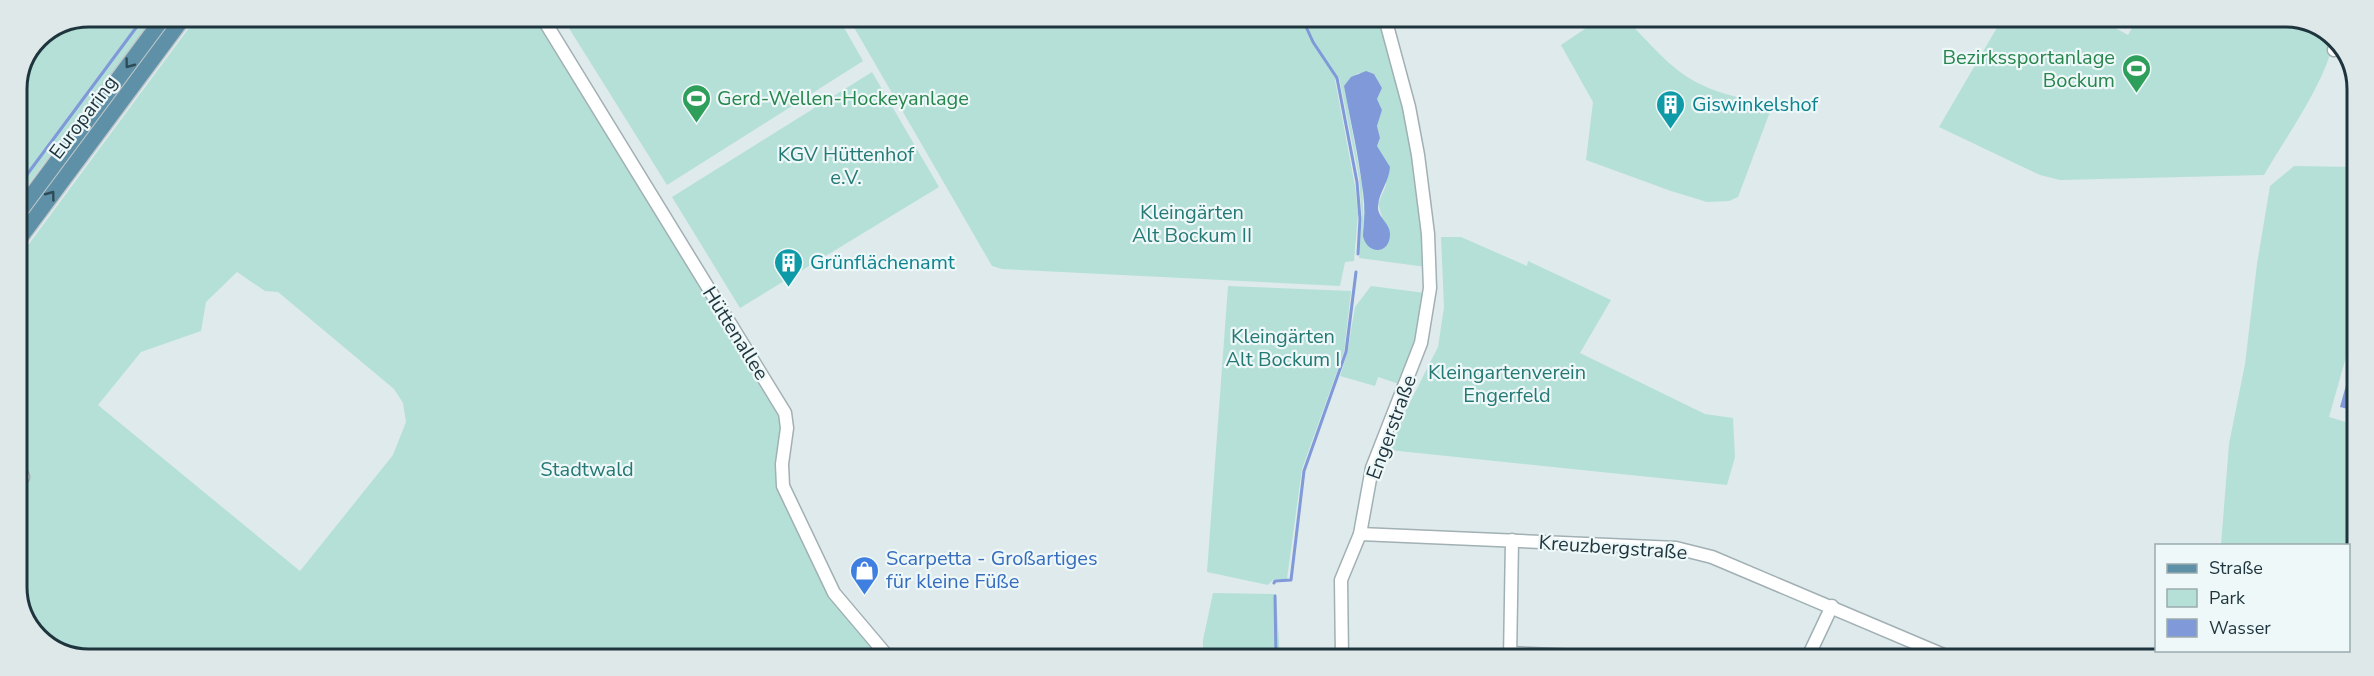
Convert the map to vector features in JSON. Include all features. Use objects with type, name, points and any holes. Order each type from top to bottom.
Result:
[{"type":"main road","name":"Europaring","points":[[27,200],[157,27]]},
{"type":"main road","name":"Europaring","points":[[27,227],[177,27]]},
{"type":"street","name":"Hüttenallee","points":[[548,27],[784,413],[787,428],[782,464],[783,486],[834,593],[881,649]]},
{"type":"street","name":"Engerstraße","points":[[1341,649],[1341,580],[1360,534],[1372,468],[1421,343],[1430,288],[1428,234],[1418,155],[1409,107],[1387,27]]},
{"type":"street","name":"Kreuzbergstraße","points":[[1360,534],[1676,548],[1712,557],[1930,649]]},
{"type":"street","points":[[1509,649],[1512,540]]},
{"type":"street","points":[[1812,649],[1832,606]]},
{"type":"green space","points":[[146,27],[27,186],[27,89],[28,77],[37,55],[55,37],[77,28]]},
{"type":"green space","name":"Stadtwald","points":[[190,27],[542,27],[784,421],[776,469],[777,484],[833,600],[876,649],[89,649],[65,644],[48,634],[40,625],[30,607],[27,591],[27,246]],"holes":[[[237,272],[265,291],[278,292],[394,389],[403,403],[406,422],[393,455],[300,571],[98,405],[141,352],[201,331],[206,302]]]},
{"type":"green space","name":"Gerd-Wellen-Hockeyanlage","points":[[568,27],[844,27],[863,61],[667,185]]},
{"type":"green space","name":"Kleingärten Alt Bockum II","points":[[854,27],[1384,27],[1416,172],[1426,267],[1359,258],[1362,218],[1359,178],[1339,77],[1335,80],[1358,214],[1354,261],[1345,262],[1340,286],[1002,269],[992,266]],"holes":[[[1358,73],[1374,74],[1382,88],[1377,99],[1382,110],[1377,126],[1380,138],[1377,146],[1386,161],[1386,185],[1378,204],[1382,217],[1364,224],[1362,185],[1344,86]]]},
{"type":"green space","points":[[1588,27],[1634,27],[1670,64],[1691,79],[1726,94],[1769,105],[1771,109],[1738,197],[1729,201],[1707,202],[1586,160],[1593,102],[1561,45]]},
{"type":"green space","name":"Bezirkssportanlage Bockum","points":[[1997,27],[2114,27],[2128,35],[2132,27],[2285,27],[2312,33],[2332,49],[2314,92],[2264,175],[2060,180],[2040,175],[1939,127]]},
{"type":"green space","name":"KGV Hüttenhof e.V.","points":[[872,72],[939,187],[740,308],[672,197]]},
{"type":"green space","points":[[2294,166],[2347,167],[2347,354],[2329,417],[2347,422],[2347,544],[2221,544],[2229,444],[2245,364],[2257,264],[2270,186]]},
{"type":"green space","name":"Kleingartenverein Engerfeld","points":[[1441,237],[1461,237],[1527,266],[1528,261],[1611,300],[1580,353],[1705,414],[1733,418],[1735,457],[1727,485],[1389,450],[1405,412],[1438,347],[1444,307]]},
{"type":"green space","name":"Kleingärten Alt Bockum I","points":[[1228,286],[1351,291],[1344,352],[1302,469],[1287,579],[1274,579],[1268,585],[1207,572]]},
{"type":"green space","points":[[1371,286],[1425,293],[1417,343],[1402,385],[1378,377],[1375,386],[1340,376],[1347,354],[1355,307]]},
{"type":"green space","points":[[1213,593],[1276,594],[1279,649],[1203,649]]},
{"type":"water","points":[[1366,71],[1374,74],[1382,88],[1377,99],[1382,110],[1377,126],[1380,138],[1377,146],[1390,167],[1378,206],[1379,213],[1389,230],[1389,241],[1383,249],[1378,250],[1369,247],[1363,236],[1363,194],[1344,86],[1351,77]]},
{"type":"water","points":[[2347,382],[2347,409],[2340,407]]},
{"type":"waterway","points":[[27,175],[137,27]]},
{"type":"waterway","points":[[1306,27],[1313,42],[1337,78],[1357,182],[1360,219],[1358,254]]},
{"type":"waterway","points":[[1274,583],[1291,580],[1304,471],[1346,352],[1356,272]]},
{"type":"waterway","points":[[1275,596],[1276,649]]},
{"type":"place","name":"Bezirkssportanlage Bockum","points":[[2136,94]]},
{"type":"place","name":"Gerd-Wellen-Hockeyanlage","points":[[696,124]]},
{"type":"place","name":"Giswinkelshof","points":[[1671,130]]},
{"type":"place","name":"Grünflächenamt","points":[[789,288]]},
{"type":"place","name":"Scarpetta - Großartiges für kleine Füße","points":[[865,596]]}]
